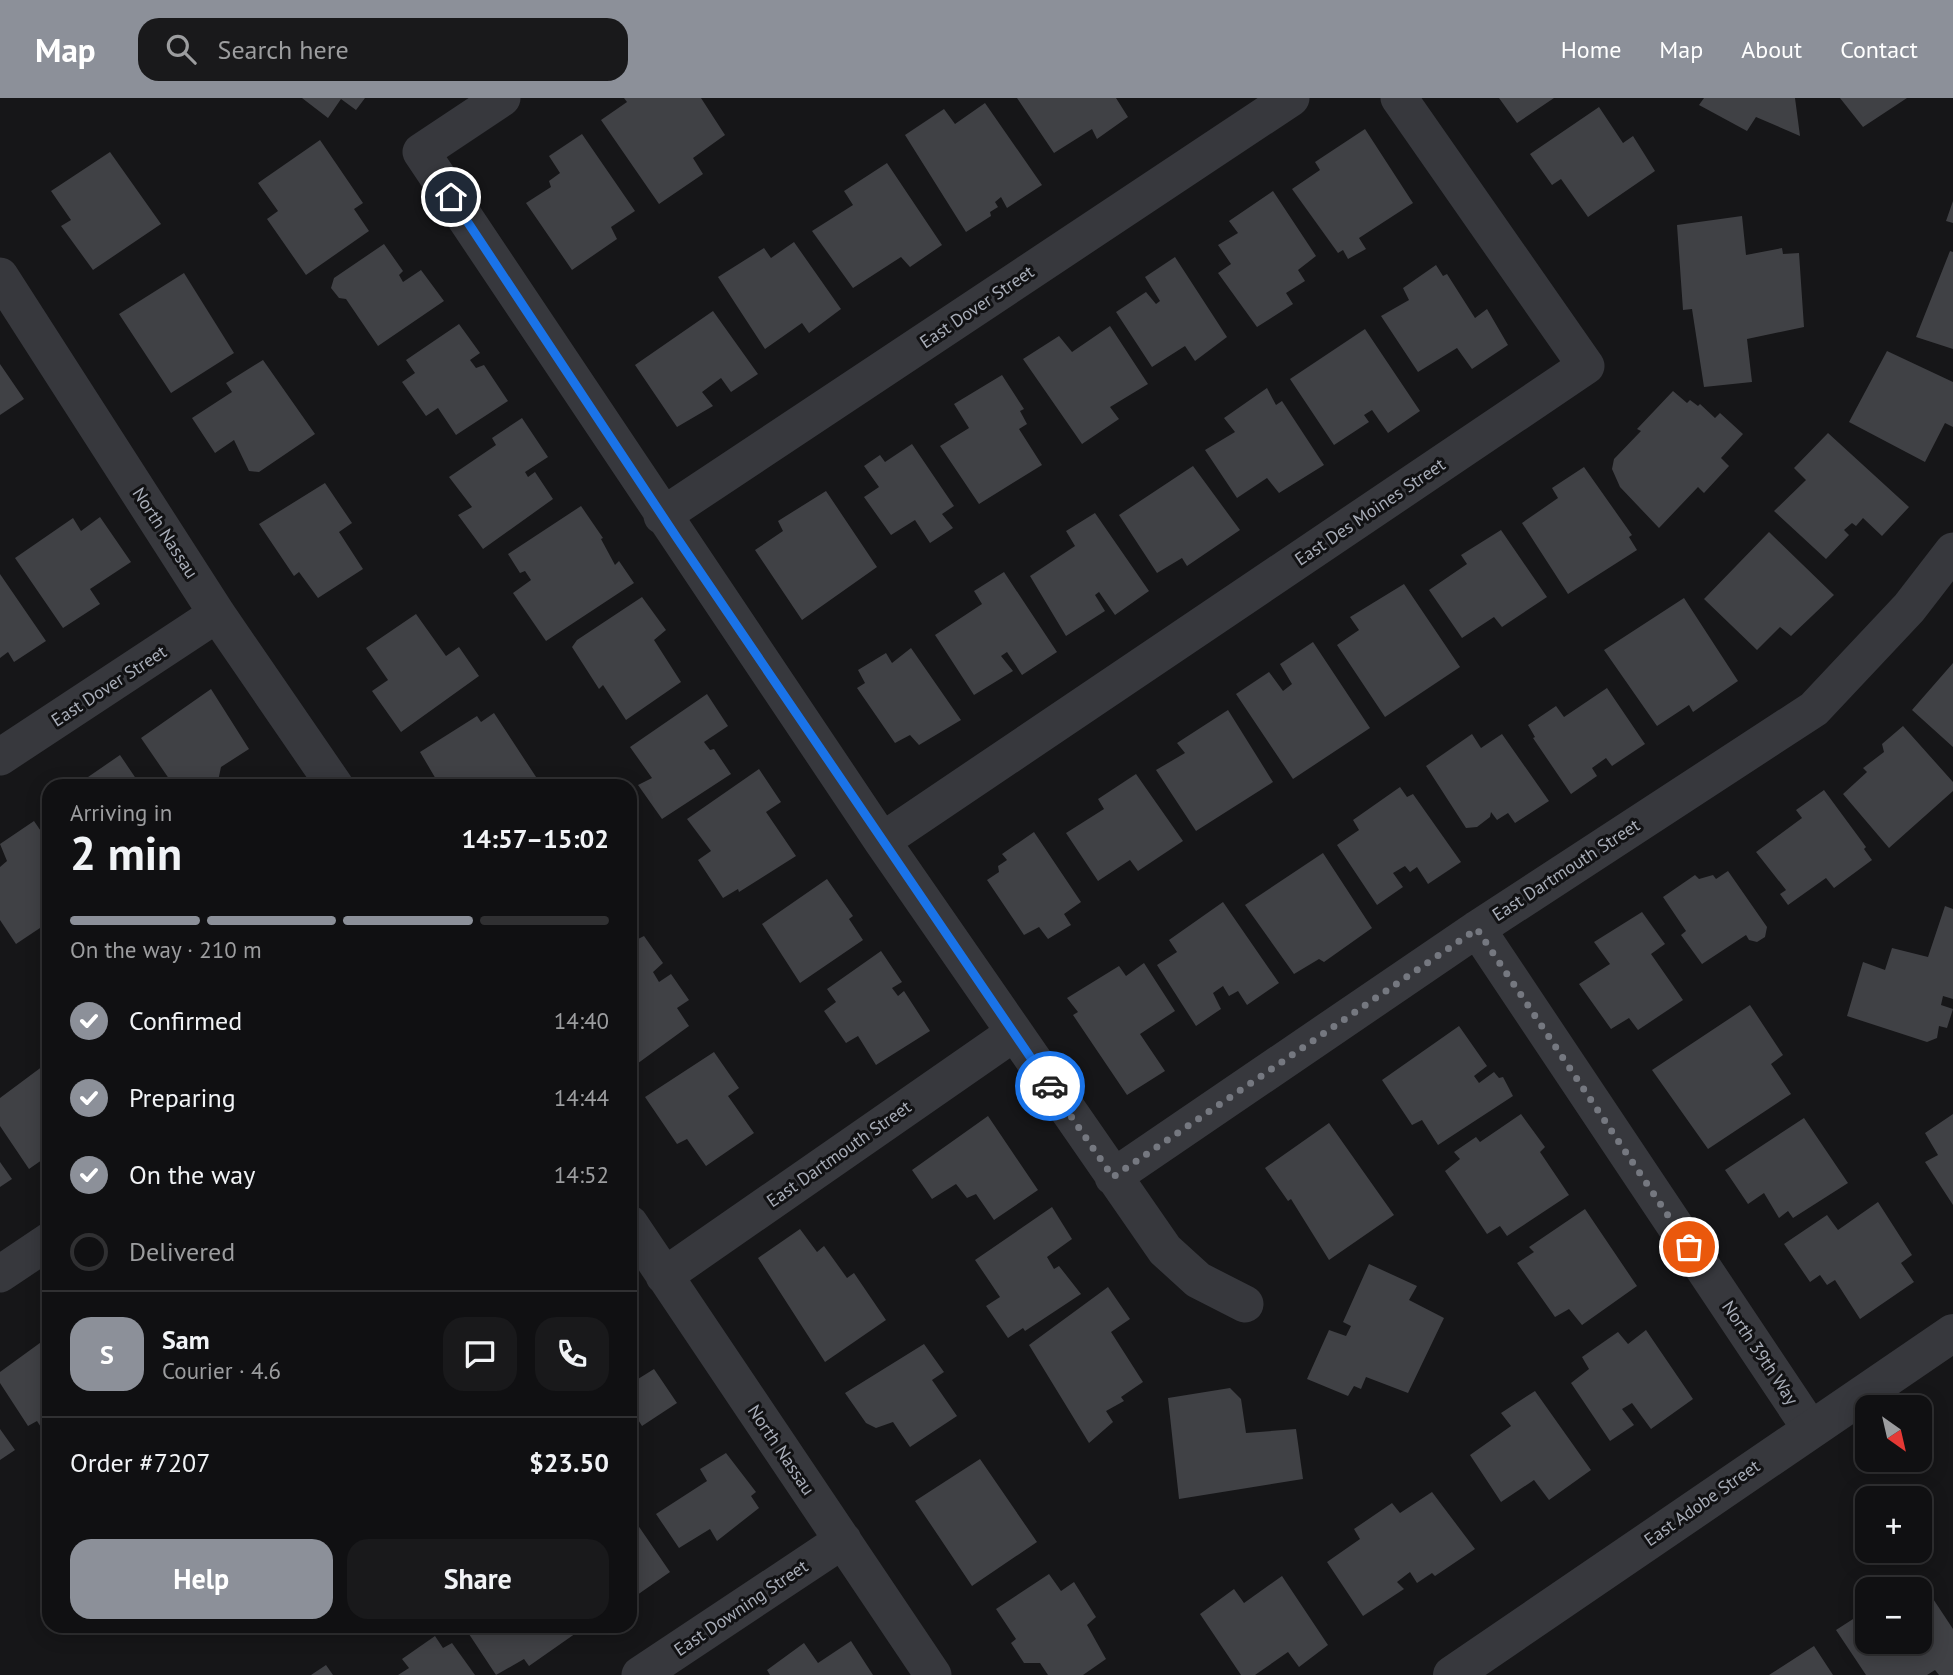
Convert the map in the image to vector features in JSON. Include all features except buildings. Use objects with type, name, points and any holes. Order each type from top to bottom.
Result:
[{"type":"street","points":[[502,98],[421,152],[662,516],[1164,1250],[1198,1280],[1245,1304]]},
{"type":"street","name":"East Dover Street","points":[[662,516],[1291,98]]},
{"type":"street","name":"East Des Moines Street","points":[[882,841],[1586,366],[1399,98]]},
{"type":"street","name":"North Nassau","points":[[0,276],[217,614],[330,779]]},
{"type":"street","name":"East Dartmouth Street","points":[[1113,1177],[1477,929],[1814,709],[1909,608],[1953,551]]},
{"type":"street","name":"East Dover Street","points":[[0,757],[217,614]]},
{"type":"street","name":"North 39th Way","points":[[1477,929],[1810,1428]]},
{"type":"street","name":"East Dartmouth Street","points":[[664,1276],[1014,1033]]},
{"type":"street","name":"North Nassau","points":[[637,1235],[933,1675]]},
{"type":"street","points":[[0,1275],[42,1246]]},
{"type":"street","name":"East Adobe Street","points":[[1452,1675],[1810,1428],[1953,1333]]},
{"type":"street","name":"East Downing Street","points":[[639,1675],[843,1540]]},
{"type":"way so far","points":[[1050,1086],[1113,1177],[1477,929],[1689,1247]]},
{"type":"route","points":[[451,197],[677,538],[1050,1086]]}]
